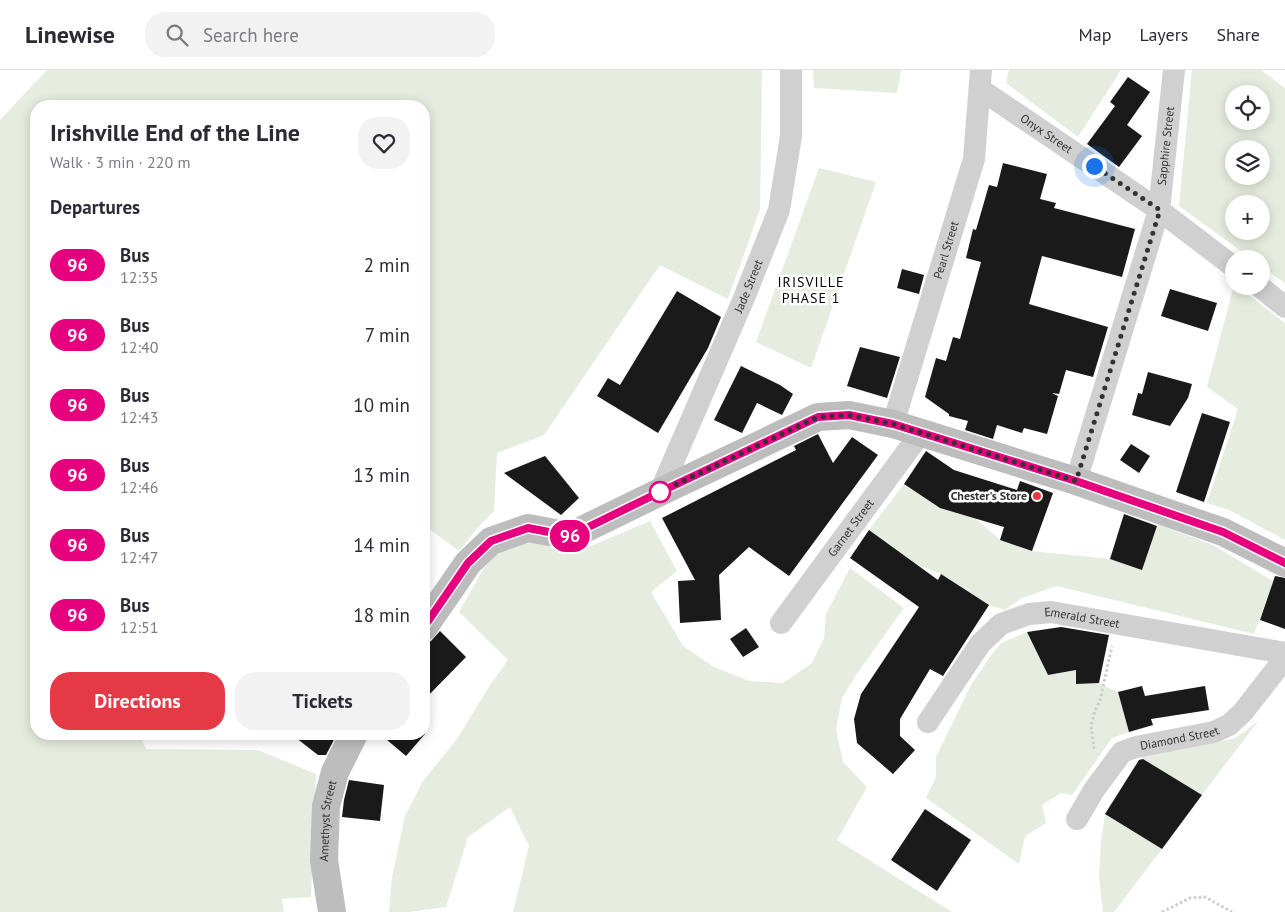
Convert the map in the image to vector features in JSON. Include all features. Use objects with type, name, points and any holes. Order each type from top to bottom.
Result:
[{"type":"street","name":"Jade Street","points":[[660,492],[744,298],[779,210],[791,136],[791,70]]},
{"type":"street","name":"Sapphire Street","points":[[1076,481],[1160,210],[1174,70]]},
{"type":"street","name":"Onyx Street","points":[[981,80],[1160,210],[1225,260]]},
{"type":"street","name":"Pearl Street","points":[[893,424],[974,159],[981,80]]},
{"type":"street","points":[[1270,295],[1285,307]]},
{"type":"street","points":[[430,618],[468,563],[491,541],[528,528],[570,536],[818,417],[849,415],[893,424],[920,434],[1076,481],[1223,532],[1285,563]]},
{"type":"street","name":"Garnet Street","points":[[781,623],[920,434]]},
{"type":"street","name":"Emerald Street","points":[[928,722],[980,644],[1001,624],[1029,614],[1051,612],[1285,653]]},
{"type":"street","name":"Diamond Street","points":[[1077,819],[1094,790],[1122,752],[1136,746],[1214,732],[1229,725],[1243,712],[1285,658]]},
{"type":"street","name":"Amethyst Street","points":[[332,912],[324,860],[326,806],[335,772],[351,740]]},
{"type":"path","points":[[1108,771],[1094,750],[1091,725],[1094,710],[1100,701],[1118,624]]},
{"type":"path","points":[[1162,912],[1190,898],[1205,897],[1232,912]]},
{"type":"shaded area","points":[[47,70],[762,70],[760,209],[728,299],[660,265],[544,435],[497,453],[494,511],[459,551],[430,529],[430,100],[30,100],[30,740],[142,740],[146,749],[258,750],[316,774],[311,897],[282,899],[284,912],[0,912],[0,120]]},
{"type":"shaded area","points":[[813,70],[901,70],[897,93],[814,88]]},
{"type":"shaded area","points":[[1009,70],[1121,70],[1078,137],[1006,83]]},
{"type":"shaded area","points":[[1192,70],[1261,70],[1285,88],[1285,283],[1270,272],[1270,250],[1240,250],[1226,240],[1270,240],[1270,195],[1225,195],[1225,239],[1179,206]]},
{"type":"shaded area","points":[[819,168],[876,182],[811,368],[756,342]]},
{"type":"shaded area","points":[[1231,295],[1249,295],[1285,323],[1285,540],[1229,510],[1207,503],[1238,409],[1207,387]]},
{"type":"shaded area","points":[[904,484],[937,506],[975,518],[1000,540],[1032,551],[1110,559],[1142,569],[1158,524],[1215,546],[1273,581],[1254,634],[1057,586],[1022,598],[1005,610],[989,605],[941,574],[917,565],[869,530]]},
{"type":"shaded area","points":[[650,521],[677,571],[651,592],[683,646],[714,667],[749,681],[783,683],[812,663],[824,638],[826,614],[850,568],[904,608],[856,675],[842,698],[836,730],[843,762],[867,787],[837,840],[952,912],[513,912],[529,846],[510,807],[468,837],[446,907],[408,912],[389,912],[392,877],[405,816],[423,781],[457,739],[490,685],[508,660],[459,612],[484,568],[503,547],[537,542],[565,553],[591,546]]},
{"type":"shaded area","points":[[1027,632],[1048,675],[1076,670],[1077,684],[1099,683],[1118,692],[1129,732],[1112,738],[1072,795],[1061,793],[1042,805],[1046,823],[1025,836],[1019,864],[926,798],[936,777],[936,757],[970,687],[1001,643]]},
{"type":"shaded area","points":[[1259,720],[1202,795],[1140,757],[1232,739]]},
{"type":"shaded area","points":[[1105,814],[1162,849],[1114,912],[1103,912],[1099,877]]},
{"type":"building","points":[[1128,77],[1150,92],[1127,125],[1142,136],[1119,167],[1087,144],[1115,106],[1110,102]]},
{"type":"building","points":[[1003,163],[1047,174],[1040,199],[1056,203],[1054,208],[1135,229],[1122,277],[1042,256],[1029,304],[1108,327],[1093,377],[1066,370],[1059,394],[1052,393],[1058,396],[1047,434],[1024,428],[1022,433],[997,425],[993,439],[965,430],[968,421],[949,416],[949,414],[925,397],[936,358],[946,361],[953,337],[960,339],[981,262],[966,258],[973,229],[976,230],[989,185],[997,187]]},
{"type":"building","points":[[902,269],[924,275],[919,294],[897,288]]},
{"type":"building","points":[[1170,289],[1217,303],[1208,331],[1161,316]]},
{"type":"building","points":[[677,291],[721,317],[708,348],[658,433],[597,396],[608,378],[620,385]]},
{"type":"building","points":[[860,347],[900,357],[887,398],[847,386]]},
{"type":"building","points":[[741,366],[780,385],[793,394],[782,415],[757,403],[742,433],[714,420]]},
{"type":"building","points":[[1148,372],[1192,384],[1188,398],[1170,426],[1132,415],[1138,393],[1142,394]]},
{"type":"building","points":[[1202,413],[1230,422],[1204,502],[1176,492]]},
{"type":"building","points":[[818,434],[833,463],[852,437],[878,455],[789,576],[749,547],[719,575],[721,620],[680,623],[678,581],[695,580],[662,518],[796,450],[794,446]]},
{"type":"building","points":[[1131,444],[1150,456],[1139,473],[1120,460]]},
{"type":"building","points":[[926,451],[954,470],[1017,490],[1020,481],[1053,493],[1032,551],[1000,540],[1004,527],[940,508],[904,484]]},
{"type":"building","points":[[545,456],[579,498],[561,515],[504,473]]},
{"type":"building","points":[[1124,514],[1157,526],[1142,570],[1110,559]]},
{"type":"building","points":[[869,530],[938,580],[941,574],[989,605],[943,676],[930,669],[900,719],[900,736],[915,750],[893,774],[857,743],[854,719],[861,694],[919,607],[850,558]]},
{"type":"building","points":[[1275,576],[1285,578],[1285,629],[1260,620]]},
{"type":"building","points":[[1061,627],[1109,635],[1099,683],[1076,684],[1076,670],[1048,675],[1027,632]]},
{"type":"building","points":[[746,628],[759,647],[743,657],[730,639]]},
{"type":"building","points":[[440,631],[466,657],[430,694],[430,641]]},
{"type":"building","points":[[1142,686],[1145,696],[1205,686],[1209,710],[1151,719],[1153,725],[1129,732],[1118,692]]},
{"type":"building","points":[[299,740],[334,740],[326,755],[318,755]]},
{"type":"building","points":[[387,740],[420,740],[406,756]]},
{"type":"building","points":[[1143,759],[1202,795],[1162,849],[1105,814],[1139,760]]},
{"type":"building","points":[[349,780],[384,785],[380,821],[342,817]]},
{"type":"building","points":[[925,809],[971,840],[937,891],[891,860]]},
{"type":"bus line","name":"96","points":[[430,618],[468,563],[491,541],[528,528],[570,536],[818,417],[849,415],[893,424],[920,434],[1076,481],[1223,532],[1285,563]]},
{"type":"place","name":"Chester's Store","points":[[1037,496]]},
{"type":"district","name":"IRISVILLE PHASE 1","points":[[811,290]]},
{"type":"route","points":[[660,492],[818,417],[849,415],[893,424],[920,434],[1076,481],[1160,210],[1094,166]]}]
